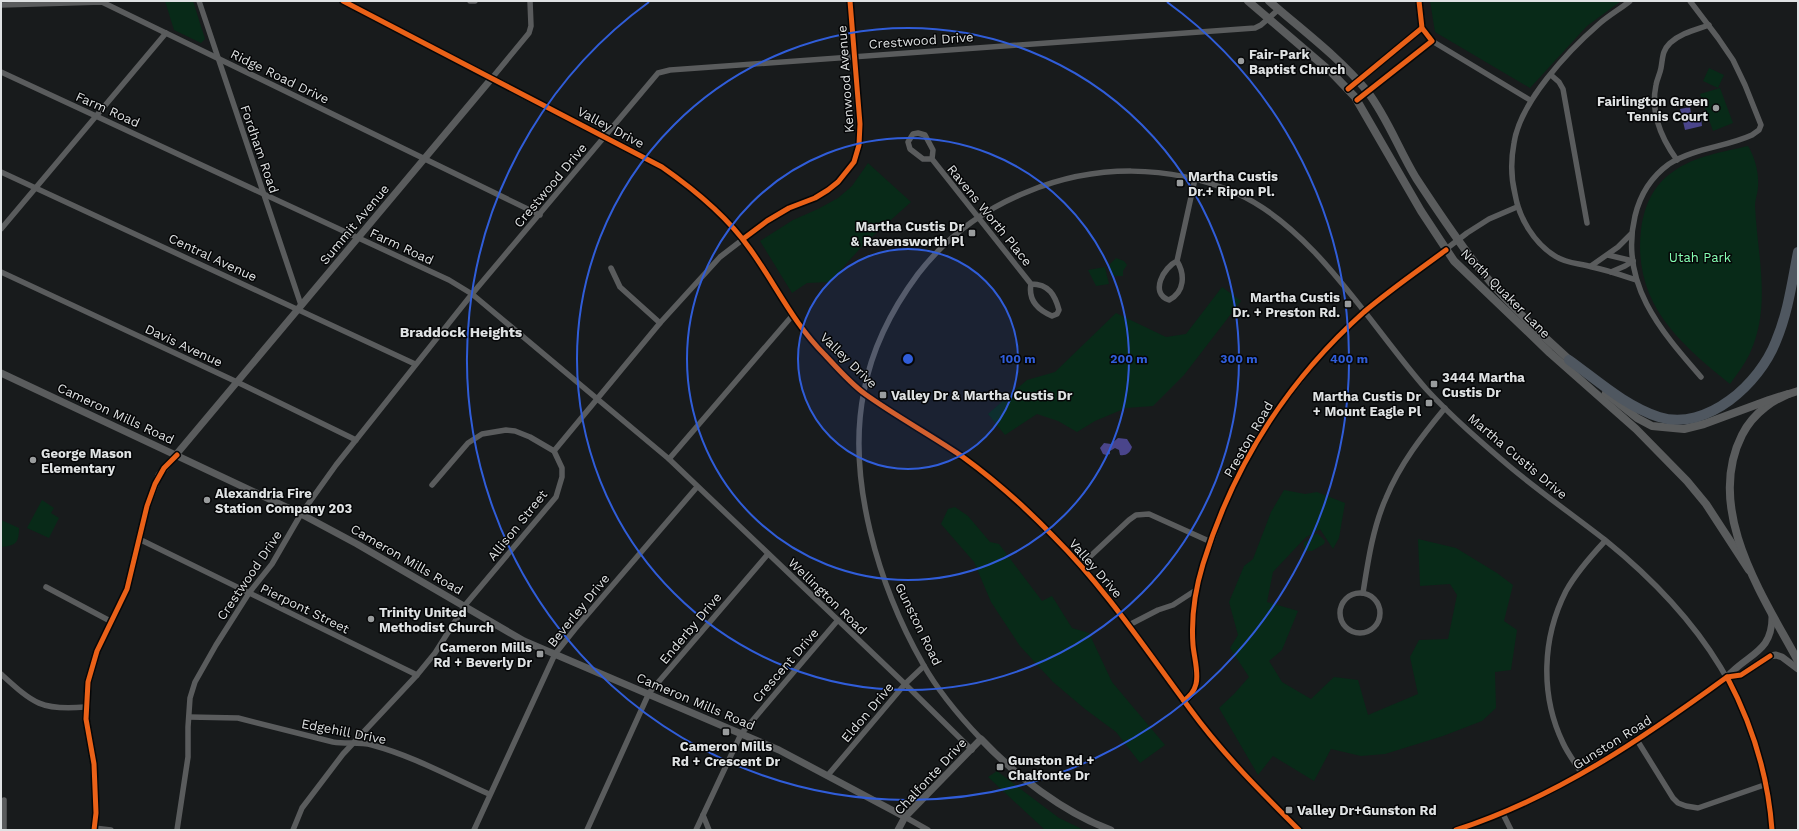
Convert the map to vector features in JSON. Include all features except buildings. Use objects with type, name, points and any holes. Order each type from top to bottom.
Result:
[{"type":"highway","points":[[1569,360],[1620,398],[1641,410],[1660,418],[1690,420],[1707,414],[1726,403],[1741,390],[1767,358],[1776,343],[1783,324],[1798,252]]},
{"type":"main road","name":"North Quaker Lane","points":[[1248,1],[1348,88],[1357,100],[1421,211],[1454,261],[1524,328],[1636,429],[1687,481],[1706,504],[1749,570]]},
{"type":"main road","name":"North Quaker Lane","points":[[1269,1],[1341,64],[1368,92],[1415,176],[1458,240],[1483,273],[1518,312],[1622,407],[1637,418],[1652,426],[1684,429],[1704,424],[1788,394]]},
{"type":"main road","points":[[1798,391],[1788,394],[1770,404],[1756,416],[1745,430],[1735,454],[1731,475],[1732,512],[1737,534],[1749,570],[1798,661]]},
{"type":"street","name":"Fordham Road","points":[[199,1],[264,194],[300,307]]},
{"type":"street","name":"Valley Drive","points":[[343,1],[662,167],[706,200],[743,239],[770,279],[792,316],[823,353],[863,393],[964,458],[998,484],[1030,513],[1081,565],[1129,625],[1184,701],[1239,769],[1296,828]]},
{"type":"street","points":[[470,1],[475,1]]},
{"type":"street","name":"Summit Avenue","points":[[94,829],[96,813],[94,764],[85,707],[88,682],[97,651],[127,589],[147,506],[155,484],[164,468],[177,455],[529,33],[531,26],[530,1]]},
{"type":"street","name":"Kenwood Avenue","points":[[743,239],[783,211],[815,198],[828,190],[841,178],[854,162],[860,135],[850,1]]},
{"type":"street","points":[[1419,1],[1422,28],[1432,40],[1530,100]]},
{"type":"street","points":[[1630,1],[1599,24],[1559,64],[1530,100],[1520,122],[1514,142],[1513,186],[1517,208],[1530,230],[1550,252],[1562,260],[1571,263],[1591,266],[1636,280]]},
{"type":"street","points":[[1690,1],[1709,25],[1733,60],[1760,122],[1759,130],[1748,137],[1692,154],[1677,160],[1659,172],[1643,193],[1631,234],[1636,280],[1645,302],[1663,333],[1700,377]]},
{"type":"street","name":"Ridge Road Drive","points":[[1,5],[102,2],[218,57],[540,215]]},
{"type":"street","name":"Crestwood Drive","points":[[177,830],[188,757],[188,717],[190,698],[196,682],[216,645],[249,593],[272,564],[301,514],[415,364],[658,73],[664,71],[854,56],[1255,28],[1278,9]]},
{"type":"street","points":[[1677,160],[1661,133],[1655,117],[1655,86],[1662,67],[1662,55],[1670,44],[1678,37],[1709,25]]},
{"type":"street","points":[[1348,88],[1422,28]]},
{"type":"street","points":[[1,229],[166,33]]},
{"type":"street","points":[[1357,100],[1432,40]]},
{"type":"street","name":"Farm Road","points":[[1,72],[449,280],[472,294],[669,459]]},
{"type":"street","points":[[1551,75],[1559,82],[1563,89],[1587,223]]},
{"type":"street","name":"Ravens Worth Place","points":[[932,159],[923,159],[910,149],[908,142],[913,134],[918,133],[925,135],[933,150],[932,159],[1031,284],[1031,294],[1038,308],[1052,316],[1057,314],[1059,310],[1056,298],[1052,292],[1041,285],[1031,284]]},
{"type":"street","name":"Martha Custis Drive","points":[[863,393],[882,333],[910,285],[942,247],[978,218],[1014,197],[1040,186],[1091,174],[1147,171],[1195,179],[1247,198],[1278,219],[1313,251],[1336,276],[1426,388],[1480,442],[1524,479],[1605,541],[1649,579],[1680,613],[1709,649],[1741,704],[1751,728],[1767,784],[1772,830]]},
{"type":"street","name":"Central Avenue","points":[[1,172],[300,307],[415,364]]},
{"type":"street","points":[[1176,261],[1181,268],[1182,283],[1178,291],[1169,300],[1164,298],[1161,292],[1160,282],[1167,266],[1176,261],[1195,179]]},
{"type":"street","name":"Preston Road","points":[[1184,701],[1193,694],[1196,683],[1193,629],[1196,590],[1226,501],[1241,470],[1271,418],[1319,357],[1364,312],[1458,240],[1489,219],[1517,208]]},
{"type":"street","points":[[1591,266],[1618,248],[1631,234]]},
{"type":"street","points":[[432,485],[461,449],[482,434],[506,430],[515,431],[530,437],[554,451],[596,398],[706,270],[728,250],[743,239]]},
{"type":"street","points":[[1608,255],[1633,261]]},
{"type":"street","points":[[1611,272],[1633,261]]},
{"type":"street","points":[[611,268],[620,287],[660,323]]},
{"type":"street","name":"Davis Avenue","points":[[1,272],[238,382],[356,440]]},
{"type":"street","points":[[669,459],[792,316]]},
{"type":"street","name":"Cameron Mills Road","points":[[1,373],[301,514],[357,544],[506,631],[555,654],[779,750],[928,830]]},
{"type":"street","name":"Gunston Road","points":[[863,393],[860,434],[860,468],[870,528],[886,586],[924,666],[959,713],[997,756],[1053,799],[1074,812],[1111,830]]},
{"type":"street","points":[[1362,593],[1374,536],[1385,498],[1407,458],[1422,435],[1445,408]]},
{"type":"street","name":"Allison Street","points":[[293,830],[302,808],[316,788],[352,744],[417,675],[435,653],[465,606],[556,497],[562,473],[558,457],[554,451]]},
{"type":"street","name":"Wellington Road","points":[[669,459],[972,750]]},
{"type":"street","name":"Beverley Drive","points":[[474,830],[489,794],[555,654],[697,487]]},
{"type":"street","points":[[1081,565],[1129,520],[1142,514],[1149,514],[1160,518],[1211,542]]},
{"type":"street","name":"Pierpont Street","points":[[139,538],[417,675]]},
{"type":"street","points":[[1582,774],[1564,745],[1549,704],[1546,675],[1547,656],[1553,626],[1567,590],[1584,565],[1605,541]]},
{"type":"street","name":"Enderby Drive","points":[[587,830],[649,694],[768,554]]},
{"type":"street","points":[[46,588],[112,622]]},
{"type":"street","points":[[1129,625],[1158,610],[1173,605],[1196,590]]},
{"type":"street","points":[[1362,593],[1372,597],[1376,601],[1380,612],[1376,625],[1370,630],[1357,633],[1351,631],[1341,622],[1340,608],[1348,597],[1354,594],[1362,593]]},
{"type":"street","name":"Gunston Road","points":[[1456,830],[1503,814],[1582,774],[1637,740],[1727,678],[1736,667],[1759,651],[1766,644],[1773,628],[1772,613]]},
{"type":"street","name":"Crescent Drive","points":[[696,830],[742,734],[838,620]]},
{"type":"street","name":"Gunston Road","points":[[1727,678],[1741,675],[1770,656],[1776,655],[1782,657],[1798,669]]},
{"type":"street","name":"Eldon Drive","points":[[828,775],[905,684],[924,666]]},
{"type":"street","points":[[1,674],[22,693],[38,703],[62,709],[85,707]]},
{"type":"street","name":"Edgehill Drive","points":[[188,717],[238,718],[298,734],[340,743],[364,743],[392,752],[489,794]]},
{"type":"street","name":"Chalfonte Drive","points":[[898,830],[905,817],[972,750],[981,739]]},
{"type":"street","points":[[1637,740],[1673,798],[1678,803],[1686,806],[1698,808],[1767,784]]},
{"type":"street","points":[[4,800],[4,830]]},
{"type":"street","points":[[1503,814],[1512,830]]},
{"type":"street","points":[[703,815],[709,830]]},
{"type":"street","points":[[94,829],[111,830]]},
{"type":"green space","points":[[165,1],[193,1],[205,39],[201,43],[174,30]]},
{"type":"green space","points":[[1430,1],[1621,1],[1587,26],[1530,88],[1435,32]]},
{"type":"green space","points":[[1709,68],[1724,75],[1718,88],[1703,81]]},
{"type":"green space","name":"Fairlington Green Tennis Court","points":[[1720,88],[1733,123],[1713,131],[1700,94]]},
{"type":"green space","name":"Utah Park","points":[[1748,146],[1755,160],[1758,176],[1758,189],[1755,205],[1762,280],[1762,298],[1757,335],[1750,353],[1730,384],[1677,336],[1663,319],[1652,300],[1644,279],[1640,256],[1641,230],[1647,204],[1655,189],[1674,171],[1700,158]]},
{"type":"green space","points":[[868,163],[911,202],[865,243],[830,282],[807,283],[792,293],[760,241],[793,220],[838,198],[852,186]]},
{"type":"green space","points":[[1116,258],[1124,261],[1127,265],[1123,271],[1123,276],[1114,276],[1109,267]]},
{"type":"green space","points":[[1105,267],[1109,284],[1096,286],[1088,270]]},
{"type":"green space","points":[[1222,287],[1241,301],[1184,375],[1153,406],[1126,408],[1095,421],[1077,432],[1058,421],[1037,414],[1005,435],[988,414],[1027,380],[1055,372],[1116,313],[1166,337],[1186,334]]},
{"type":"green space","points":[[1284,490],[1305,494],[1317,492],[1345,503],[1339,538],[1333,549],[1320,529],[1305,538],[1273,572],[1267,602],[1298,611],[1282,650],[1269,661],[1282,682],[1311,699],[1334,677],[1358,680],[1368,715],[1418,694],[1410,657],[1419,640],[1448,639],[1457,595],[1450,584],[1420,586],[1418,539],[1456,548],[1497,573],[1513,585],[1504,621],[1517,630],[1511,670],[1495,672],[1496,708],[1482,721],[1443,736],[1385,754],[1361,756],[1331,749],[1314,781],[1273,756],[1258,775],[1219,708],[1249,677],[1230,648],[1238,635],[1229,602],[1244,566],[1253,559],[1271,512]]},
{"type":"green space","points":[[42,500],[54,508],[51,513],[59,518],[49,538],[27,528]]},
{"type":"green space","points":[[955,507],[968,516],[990,542],[999,544],[1042,601],[1052,596],[1072,628],[1089,633],[1112,682],[1165,745],[1140,763],[1116,732],[1085,709],[1053,682],[1020,646],[991,602],[974,562],[941,524],[948,509]]},
{"type":"green space","points":[[1,520],[19,528],[16,542],[10,546],[1,547]]},
{"type":"green space","points":[[1317,533],[1325,541],[1324,544],[1312,551],[1304,551],[1304,542],[1311,539],[1311,537]]},
{"type":"green space","points":[[997,771],[1059,818],[1084,830],[1045,830],[988,777]]},
{"type":"shaded area","points":[[1690,107],[1692,119],[1701,118],[1702,126],[1685,130],[1680,109]]},
{"type":"shaded area","points":[[1118,438],[1127,439],[1132,447],[1130,451],[1124,455],[1120,455],[1119,450],[1115,448],[1110,451],[1110,454],[1103,454],[1100,448],[1104,443],[1111,444]]},
{"type":"cycle path","points":[[343,1],[662,167],[710,204],[741,237],[750,249],[803,330],[849,381],[877,402],[963,457],[1010,495],[1073,557],[1125,620],[1215,741],[1299,830]]},
{"type":"cycle path","points":[[743,239],[767,221],[789,208],[815,198],[828,190],[838,182],[854,162],[859,145],[860,124],[850,1]]},
{"type":"cycle path","points":[[1357,100],[1432,41],[1422,28],[1419,1]]},
{"type":"cycle path","points":[[1348,89],[1422,28]]},
{"type":"cycle path","points":[[1184,701],[1193,692],[1197,680],[1193,645],[1193,625],[1194,604],[1200,574],[1215,528],[1247,459],[1266,427],[1288,396],[1311,366],[1336,338],[1364,312],[1446,250]]},
{"type":"cycle path","points":[[94,830],[96,813],[94,764],[86,719],[88,682],[97,651],[127,589],[147,506],[155,484],[164,468],[177,455]]},
{"type":"cycle path","points":[[1456,830],[1529,801],[1564,783],[1631,744],[1727,677],[1741,675],[1770,656]]},
{"type":"cycle path","points":[[1727,677],[1752,732],[1758,751],[1767,790],[1772,830]]},
{"type":"place","name":"Fair-Park Baptist Church","points":[[1241,61]]},
{"type":"place","name":"Fairlington Green Tennis Court","points":[[1716,108]]},
{"type":"place","name":"Martha Custis Dr.+ Ripon Pl.","points":[[1180,183]]},
{"type":"place","name":"Martha Custis Dr & Ravensworth Pl","points":[[972,233]]},
{"type":"place","name":"Martha Custis Dr. + Preston Rd.","points":[[1348,304]]},
{"type":"place","name":"3444 Martha Custis Dr","points":[[1434,384]]},
{"type":"place","name":"Valley Dr & Martha Custis Dr","points":[[883,395]]},
{"type":"place","name":"Martha Custis Dr + Mount Eagle Pl","points":[[1429,403]]},
{"type":"place","name":"George Mason Elementary","points":[[33,460]]},
{"type":"place","name":"Alexandria Fire Station Company 203","points":[[207,500]]},
{"type":"place","name":"Trinity United Methodist Church","points":[[371,619]]},
{"type":"place","name":"Cameron Mills Rd + Beverly Dr","points":[[540,654]]},
{"type":"place","name":"Cameron Mills Rd + Crescent Dr","points":[[726,732]]},
{"type":"place","name":"Gunston Rd + Chalfonte Dr","points":[[1000,767]]},
{"type":"place","name":"Valley Dr+Gunston Rd","points":[[1289,810]]},
{"type":"district","name":"Braddock Heights","points":[[461,332]]}]
